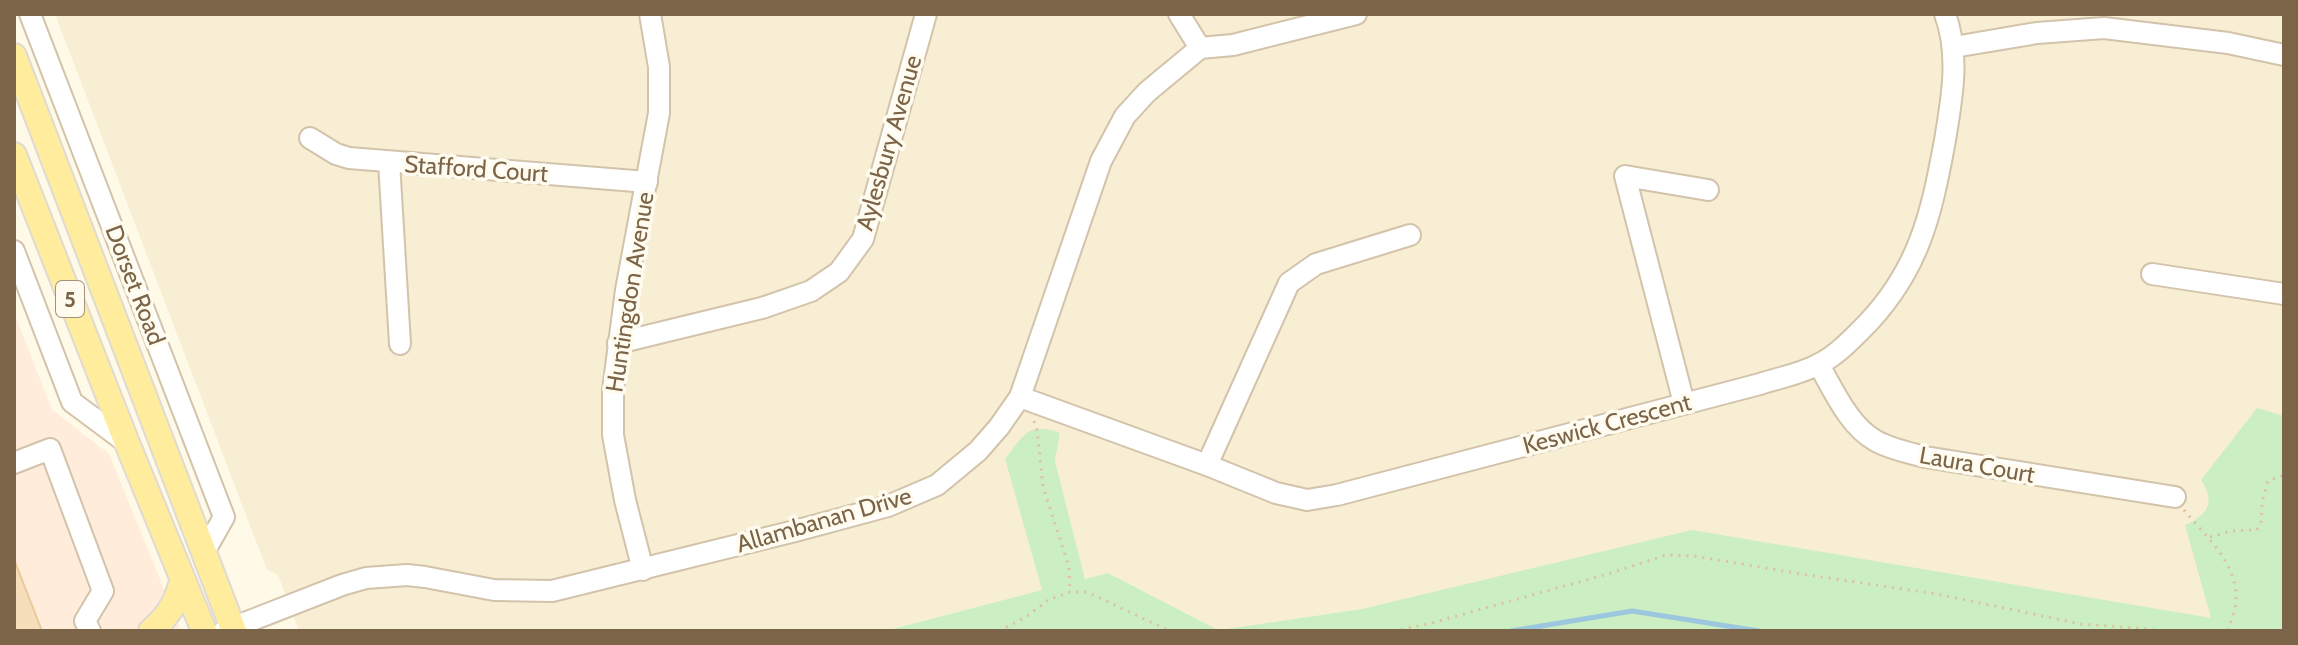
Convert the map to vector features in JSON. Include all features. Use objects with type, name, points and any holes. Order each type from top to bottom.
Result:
[{"type":"main road","name":"Dorset Road","points":[[14,56],[230,630]]},
{"type":"main road","name":"5","points":[[14,155],[204,631]]},
{"type":"main road","points":[[151,631],[167,617],[182,582]]},
{"type":"street","name":"Dorset Road","points":[[30,14],[224,517],[203,554]]},
{"type":"street","name":"Huntingdon Avenue","points":[[643,570],[613,435],[613,390],[618,343],[658,123],[660,92],[650,14]]},
{"type":"street","name":"Aylesbury Avenue","points":[[618,343],[762,308],[811,291],[839,272],[863,239],[926,14]]},
{"type":"street","points":[[1179,14],[1200,48],[1233,45],[1356,14]]},
{"type":"street","name":"Keswick Crescent","points":[[1030,401],[1276,493],[1307,500],[1337,495],[1760,384],[1819,365],[1847,343],[1892,294],[1926,230],[1952,102],[1954,47],[1945,14]]},
{"type":"street","points":[[1954,47],[2037,33],[2104,28],[2228,43],[2284,55]]},
{"type":"street","name":"Allambanan Drive","points":[[230,630],[366,578],[416,576],[494,590],[552,591],[888,506],[937,485],[1030,401],[1091,188],[1111,140],[1125,116],[1147,92],[1200,48]]},
{"type":"street","name":"Stafford Court","points":[[310,138],[336,154],[389,162],[647,182]]},
{"type":"street","points":[[389,162],[400,344]]},
{"type":"street","points":[[1684,403],[1625,176],[1708,190]]},
{"type":"street","points":[[1207,465],[1289,283],[1316,264],[1410,235]]},
{"type":"street","points":[[14,251],[72,402],[127,443]]},
{"type":"street","points":[[2152,274],[2284,294]]},
{"type":"street","name":"Laura Court","points":[[1819,365],[1856,425],[1874,440],[1889,446],[1925,457],[2175,497]]},
{"type":"street","points":[[14,463],[50,449],[103,591],[87,626]]},
{"type":"path","points":[[1030,401],[1037,430],[1043,487],[1069,567],[1070,592]]},
{"type":"path","points":[[2210,537],[2231,531],[2257,530],[2268,481],[2284,475]]},
{"type":"path","points":[[2175,497],[2210,537],[2234,577],[2237,603],[2227,631]]},
{"type":"path","points":[[1393,631],[1559,588],[1666,555],[1694,556],[1937,594],[2081,624],[2157,631]]},
{"type":"path","points":[[999,631],[1026,617],[1048,600],[1070,592],[1087,592],[1108,600],[1170,631]]},
{"type":"shaded area","points":[[55,14],[2284,14],[2284,630],[1362,609],[1218,630],[1108,573],[1085,579],[1055,461],[1060,433],[1005,459],[1042,590],[885,631],[299,631],[278,575],[267,570]]},
{"type":"shaded area","points":[[14,313],[52,410],[109,454],[181,631],[14,631]]},
{"type":"green space","points":[[2257,408],[2284,416],[2284,631],[885,631],[1042,590],[1005,459],[1027,433],[1040,429],[1060,433],[1055,461],[1085,579],[1108,573],[1218,630],[1362,609],[1692,530],[2211,618],[2185,525],[2199,517],[2207,507],[2208,495],[2201,480]]},
{"type":"building","points":[[15,562],[42,631],[14,631]]},
{"type":"waterway","points":[[1511,631],[1632,611],[1759,631]]}]
